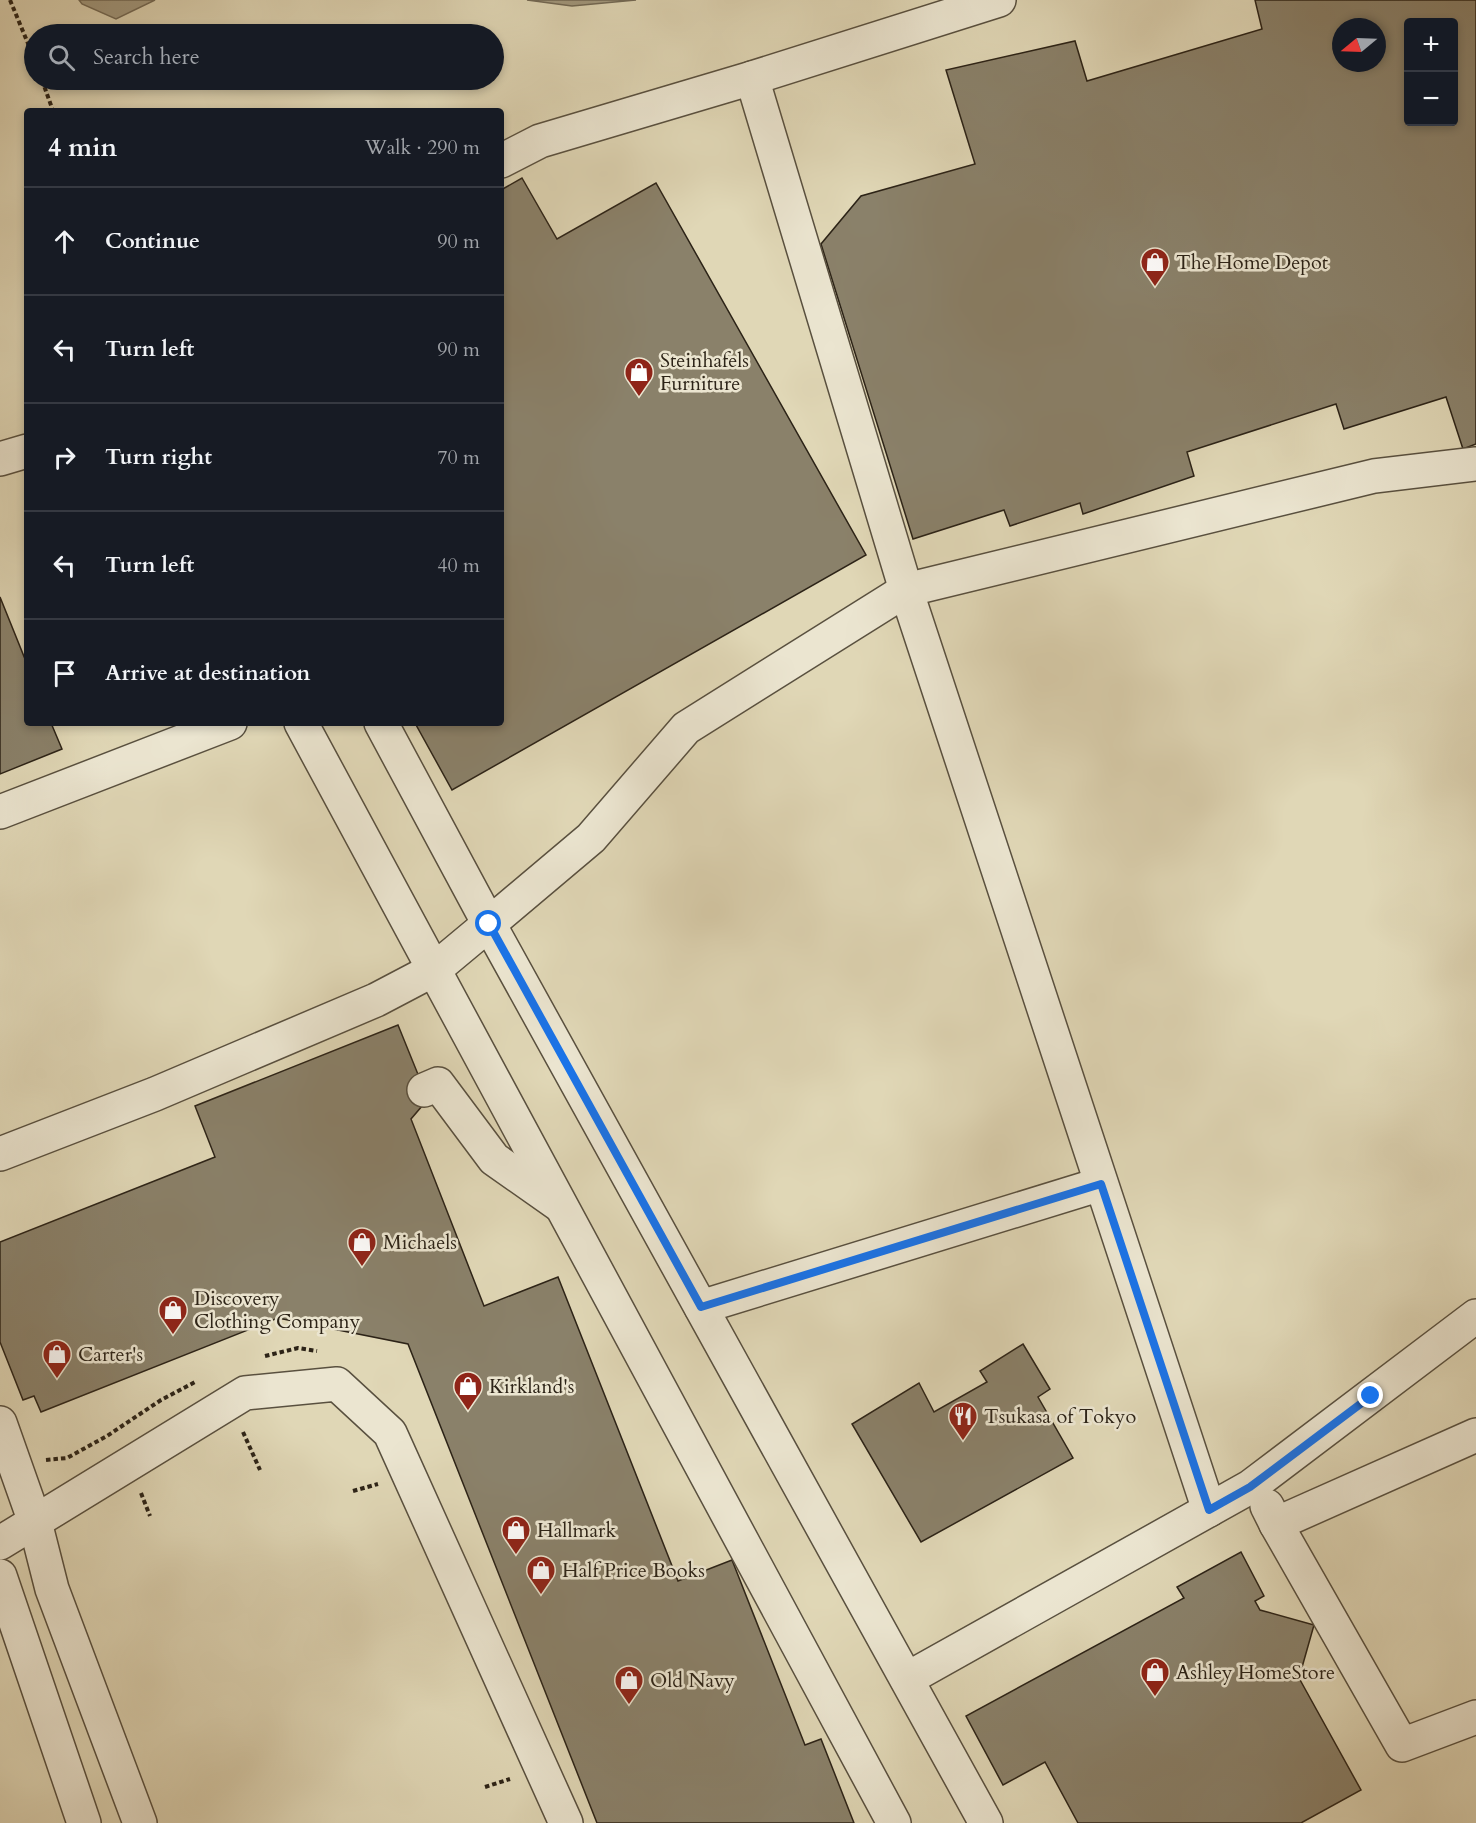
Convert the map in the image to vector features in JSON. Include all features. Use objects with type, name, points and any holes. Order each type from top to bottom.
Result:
[{"type":"lane","points":[[504,159],[540,141],[752,78],[999,0]]},
{"type":"lane","points":[[752,78],[906,590],[1209,1510]]},
{"type":"lane","points":[[0,459],[24,452]]},
{"type":"lane","points":[[0,1154],[155,1094],[376,1000],[435,969],[591,838],[686,728],[906,590],[1374,476],[1476,464]]},
{"type":"lane","points":[[0,812],[222,726]]},
{"type":"lane","points":[[303,726],[894,1823]]},
{"type":"lane","points":[[383,726],[489,924],[986,1823]]},
{"type":"lane","points":[[424,1090],[438,1084],[494,1159],[564,1209]]},
{"type":"lane","points":[[701,1307],[1101,1184]]},
{"type":"lane","points":[[907,1679],[1254,1484],[1476,1316]]},
{"type":"lane","points":[[0,1543],[245,1393],[337,1384],[390,1433],[566,1823]]},
{"type":"lane","points":[[0,1423],[35,1522],[52,1589],[140,1823]]},
{"type":"lane","points":[[1276,1524],[1476,1435]]},
{"type":"lane","points":[[1254,1484],[1402,1745],[1476,1717]]},
{"type":"lane","points":[[0,1576],[84,1823]]},
{"type":"path","points":[[10,0],[24,34]]},
{"type":"path","points":[[46,90],[52,108]]},
{"type":"path","points":[[256,1358],[297,1348],[320,1351]]},
{"type":"path","points":[[19,1477],[42,1461],[67,1458],[107,1436],[161,1400],[206,1376]]},
{"type":"path","points":[[239,1423],[260,1470]]},
{"type":"path","points":[[140,1491],[150,1516]]},
{"type":"shaded area","points":[[79,0],[155,0],[116,19],[82,4]]},
{"type":"shaded area","points":[[527,0],[636,0],[572,6]]},
{"type":"building","name":"The Home Depot","points":[[1255,0],[1476,0],[1476,444],[1463,449],[1446,397],[1344,429],[1336,404],[1187,452],[1194,476],[1083,514],[1080,503],[1010,526],[1004,510],[913,539],[821,244],[861,196],[975,164],[946,70],[1075,41],[1087,81],[1262,29]]},
{"type":"building","name":"Steinhafels Furniture","points":[[522,178],[557,239],[656,183],[866,555],[452,790],[417,726],[504,726],[504,188]]},
{"type":"building","points":[[0,597],[24,657],[24,726],[52,726],[62,749],[0,774]]},
{"type":"building","points":[[398,1025],[428,1099],[411,1119],[484,1306],[558,1277],[678,1581],[732,1560],[805,1745],[821,1739],[854,1823],[597,1823],[408,1344],[278,1318],[41,1412],[34,1396],[23,1400],[0,1342],[0,1242],[215,1157],[195,1106]]},
{"type":"building","name":"Tsukasa of Tokyo","points":[[1023,1344],[1050,1389],[1038,1397],[1073,1458],[921,1542],[852,1424],[919,1383],[934,1412],[987,1382],[980,1371]]},
{"type":"building","name":"Ashley HomeStore","points":[[1241,1552],[1264,1596],[1255,1601],[1260,1610],[1314,1625],[1299,1678],[1361,1790],[1301,1823],[1078,1823],[1045,1762],[1003,1785],[966,1716],[1184,1598],[1177,1587]]},
{"type":"place","name":"The Home Depot","points":[[1155,288]]},
{"type":"place","name":"Steinhafels Furniture","points":[[639,398]]},
{"type":"place","name":"Michaels","points":[[362,1268]]},
{"type":"place","name":"Discovery Clothing Company","points":[[173,1336]]},
{"type":"place","name":"Carter's","points":[[57,1380]]},
{"type":"place","name":"Kirkland's","points":[[468,1412]]},
{"type":"place","name":"Tsukasa of Tokyo","points":[[963,1442]]},
{"type":"place","name":"Hallmark","points":[[516,1556]]},
{"type":"place","name":"Half Price Books","points":[[541,1596]]},
{"type":"place","name":"Ashley HomeStore","points":[[1155,1698]]},
{"type":"place","name":"Old Navy","points":[[629,1706]]},
{"type":"route","points":[[489,924],[701,1307],[1101,1184],[1209,1510],[1250,1487],[1371,1396]]}]
